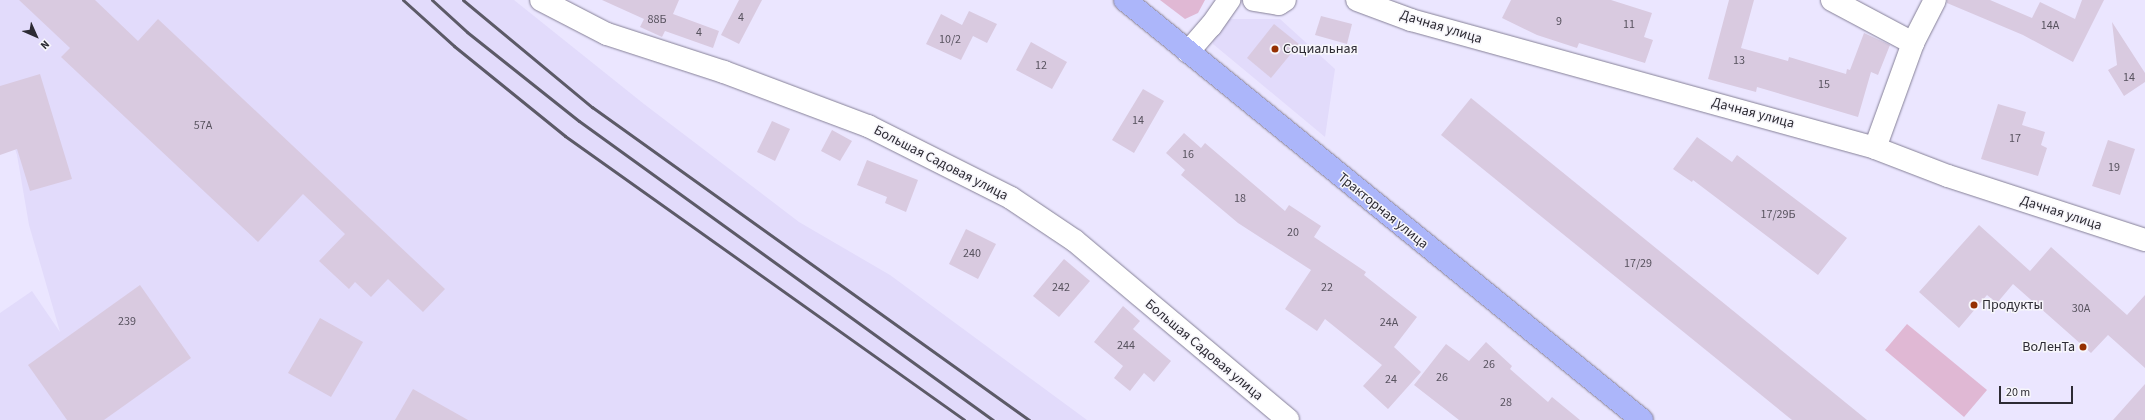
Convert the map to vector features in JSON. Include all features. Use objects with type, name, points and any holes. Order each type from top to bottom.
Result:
[{"type":"main road","name":"Тракторная улица","points":[[1125,0],[1642,420]]},
{"type":"street","name":"Большая Садовая улица","points":[[541,0],[606,34],[724,72],[868,126],[1011,198],[1075,241],[1288,420]]},
{"type":"street","points":[[1188,52],[1211,26],[1229,0]]},
{"type":"street","points":[[1254,0],[1279,4],[1285,0]]},
{"type":"street","name":"Дачная улица","points":[[1357,0],[1411,20],[1874,148],[1948,176],[2145,240]]},
{"type":"street","points":[[1832,0],[1913,43]]},
{"type":"street","points":[[1874,148],[1913,43],[1935,0]]},
{"type":"shaded area","points":[[0,0],[514,0],[644,104],[799,222],[890,275],[1087,420],[0,420],[0,313],[32,291],[60,332],[29,225],[17,155],[0,103]]},
{"type":"shaded area","points":[[1160,0],[1205,0],[1198,13],[1185,19]]},
{"type":"shaded area","points":[[1229,19],[1280,19],[1335,69],[1325,137],[1213,44],[1213,34]]},
{"type":"shaded area","points":[[1907,324],[1987,390],[1964,417],[1885,350]]},
{"type":"building","points":[[19,0],[95,0],[138,41],[158,19],[445,289],[423,312],[388,279],[371,297],[355,282],[349,289],[319,261],[345,234],[303,194],[258,242],[61,57],[70,48]]},
{"type":"building","points":[[602,0],[679,0],[673,14],[719,31],[713,48],[665,31],[662,37],[640,27],[644,19]]},
{"type":"building","points":[[739,0],[762,0],[739,44],[721,35]]},
{"type":"building","points":[[1511,0],[1611,0],[1652,13],[1644,37],[1653,40],[1645,63],[1579,43],[1577,48],[1537,35],[1502,18]]},
{"type":"building","points":[[1729,0],[1754,0],[1741,48],[1788,61],[1789,57],[1846,74],[1847,69],[1850,70],[1864,33],[1890,45],[1878,75],[1871,72],[1858,117],[1757,87],[1756,92],[1708,79]]},
{"type":"building","points":[[1947,0],[1990,0],[2032,18],[2040,2],[2075,19],[2082,0],[2104,0],[2073,62],[2023,35],[1947,3]]},
{"type":"building","points":[[969,11],[997,24],[987,43],[973,36],[961,60],[926,44],[941,14],[962,25]]},
{"type":"building","points":[[1321,16],[1352,24],[1347,44],[1315,35]]},
{"type":"building","points":[[2112,22],[2145,73],[2145,82],[2124,96],[2108,70],[2117,65]]},
{"type":"building","points":[[1274,24],[1299,44],[1271,78],[1247,58]]},
{"type":"building","points":[[1031,42],[1067,62],[1052,89],[1016,70]]},
{"type":"building","points":[[40,74],[72,179],[30,191],[17,149],[0,155],[0,86]]},
{"type":"building","points":[[1143,89],[1164,101],[1134,153],[1112,140]]},
{"type":"building","points":[[1471,98],[1867,420],[1792,420],[1441,135]]},
{"type":"building","points":[[1998,104],[2026,112],[2022,125],[2045,132],[2041,145],[2047,148],[2038,176],[1981,159]]},
{"type":"building","points":[[772,121],[790,129],[775,161],[757,152]]},
{"type":"building","points":[[832,130],[852,141],[840,161],[821,151]]},
{"type":"building","points":[[1184,133],[1201,148],[1205,143],[1285,211],[1289,205],[1321,226],[1314,237],[1366,272],[1364,275],[1417,317],[1394,347],[1421,372],[1388,409],[1363,386],[1382,365],[1325,319],[1317,331],[1285,309],[1311,270],[1238,223],[1181,175],[1185,170],[1166,153]]},
{"type":"building","points":[[1697,137],[1732,162],[1737,155],[1847,238],[1818,275],[1693,180],[1692,182],[1673,169]]},
{"type":"building","points":[[2108,140],[2135,149],[2120,195],[2092,186]]},
{"type":"building","points":[[867,160],[918,180],[906,212],[885,203],[887,197],[857,185]]},
{"type":"building","points":[[1979,225],[2030,271],[2051,247],[2127,315],[2145,295],[2145,368],[2108,335],[2091,353],[2013,284],[1997,303],[1987,295],[1959,328],[1919,292]]},
{"type":"building","points":[[966,229],[996,244],[978,279],[949,264]]},
{"type":"building","points":[[1064,259],[1090,281],[1059,317],[1033,296]]},
{"type":"building","points":[[140,285],[191,358],[104,420],[67,420],[28,365]]},
{"type":"building","points":[[1123,306],[1140,321],[1133,329],[1171,361],[1154,382],[1144,373],[1130,391],[1114,378],[1123,366],[1094,342]]},
{"type":"building","points":[[320,318],[363,342],[331,397],[288,373]]},
{"type":"building","points":[[1486,342],[1512,366],[1510,369],[1548,402],[1552,397],[1580,420],[1459,420],[1414,385],[1446,344],[1469,361]]},
{"type":"building","points":[[2145,384],[2145,420],[2113,420]]},
{"type":"building","points":[[413,389],[468,420],[395,420]]},
{"type":"railway","points":[[403,0],[454,46],[565,136],[964,420]]},
{"type":"railway","points":[[432,0],[467,32],[579,121],[993,420]]},
{"type":"railway","points":[[463,0],[592,107],[1029,420]]},
{"type":"place","name":"Социальная","points":[[1275,49]]},
{"type":"place","name":"Продукты","points":[[1974,305]]},
{"type":"place","name":"ВоЛенТа","points":[[2083,347]]}]
